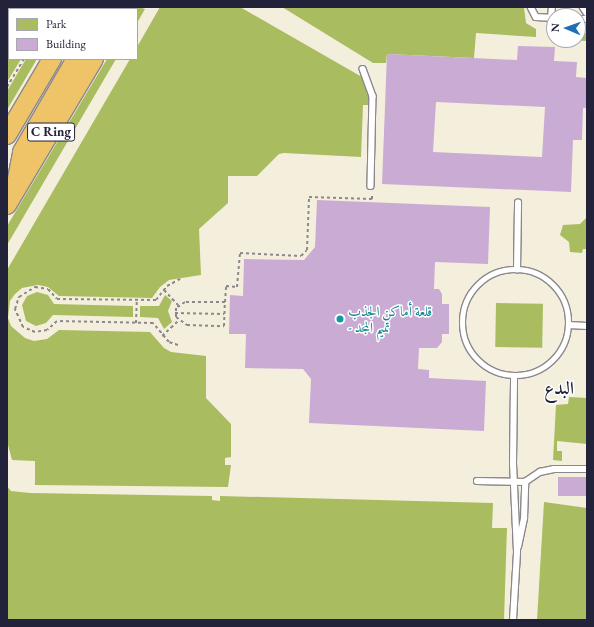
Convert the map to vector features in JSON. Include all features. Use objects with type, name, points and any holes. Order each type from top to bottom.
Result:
[{"type":"highway","name":"C Ring","points":[[7,135],[51,60]]},
{"type":"highway","points":[[11,199],[22,152],[75,60]]},
{"type":"highway","name":"C Ring","points":[[11,199],[93,60]]},
{"type":"lane","points":[[531,7],[536,16],[546,17]]},
{"type":"lane","points":[[582,7],[587,13]]},
{"type":"lane","points":[[363,69],[373,96],[371,186]]},
{"type":"lane","points":[[517,270],[518,203]]},
{"type":"lane","points":[[517,270],[528,271],[545,278],[559,291],[567,307],[570,325],[566,342],[554,360],[545,368],[530,375],[514,376],[497,373],[483,364],[471,352],[465,337],[463,320],[467,302],[477,286],[492,275],[517,270]]},
{"type":"lane","points":[[570,325],[587,326]]},
{"type":"lane","points":[[514,376],[517,552],[514,620]]},
{"type":"lane","points":[[478,480],[525,482],[540,472],[554,468],[587,469]]},
{"type":"lane","points":[[517,552],[524,519],[525,482]]},
{"type":"path","points":[[7,87],[23,60]]},
{"type":"path","points":[[225,302],[189,301],[178,305],[175,313],[178,321],[187,325],[224,326],[226,286],[237,287],[240,253],[301,256],[307,250],[309,197],[372,199],[371,186]]},
{"type":"path","points":[[178,345],[168,342],[153,323],[57,321],[47,330],[35,332],[23,327],[15,309],[19,297],[35,287],[48,290],[57,299],[156,300],[164,289],[180,279]]},
{"type":"path","points":[[164,289],[178,305]]},
{"type":"path","points":[[136,323],[137,299]]},
{"type":"path","points":[[175,313],[224,314]]},
{"type":"path","points":[[162,336],[178,321]]},
{"type":"green space","points":[[139,7],[145,9],[138,21]]},
{"type":"green space","points":[[160,7],[240,7],[362,77],[367,84],[370,105],[363,105],[361,157],[284,153],[279,154],[257,176],[228,176],[228,203],[199,229],[201,275],[169,280],[160,287],[152,298],[59,296],[48,287],[38,285],[22,288],[15,294],[10,301],[8,318],[11,326],[25,338],[34,341],[47,339],[59,330],[150,332],[164,348],[171,352],[206,356],[206,398],[231,424],[231,457],[225,458],[225,465],[231,465],[228,487],[35,485],[35,461],[12,460],[7,441],[7,270],[129,60],[138,60],[138,45]]},
{"type":"green space","points":[[282,7],[524,7],[526,23],[536,29],[536,37],[476,33],[474,58],[387,54],[386,63],[373,63]]},
{"type":"green space","points":[[8,47],[8,60],[20,60],[7,82]]},
{"type":"green space","points":[[25,60],[36,60],[7,110],[7,91]]},
{"type":"green space","points":[[106,60],[115,60],[7,245],[7,226]]},
{"type":"green space","points":[[587,217],[587,249],[583,249],[582,253],[570,252],[569,242],[560,235],[563,225],[580,224]]},
{"type":"green space","points":[[37,292],[48,295],[54,304],[133,306],[133,317],[53,315],[46,323],[36,326],[26,321],[22,305],[27,296]]},
{"type":"green space","points":[[165,295],[172,301],[168,311],[172,322],[164,329],[158,318],[140,317],[140,306],[159,306]]},
{"type":"green space","points":[[496,303],[543,304],[542,348],[495,347]]},
{"type":"green space","points":[[569,397],[587,398],[587,444],[557,441],[557,451],[562,451],[562,461],[553,460],[556,405],[568,404]]},
{"type":"green space","points":[[7,486],[11,491],[30,493],[212,496],[212,500],[220,501],[220,496],[493,503],[492,528],[507,528],[504,620],[7,620]]},
{"type":"green space","points":[[544,502],[587,508],[587,620],[537,620]]},
{"type":"building","points":[[518,46],[546,47],[546,48],[555,48],[554,61],[577,62],[576,77],[587,78],[587,108],[583,108],[582,140],[573,140],[571,192],[382,184],[387,54],[517,60]],"holes":[[[436,102],[545,107],[542,157],[433,152]]]},
{"type":"building","name":"قلعة أماكن الجذب - تميم المجد","points":[[317,200],[490,207],[488,264],[435,262],[434,289],[439,289],[442,294],[442,304],[449,304],[449,334],[442,334],[442,342],[437,348],[419,348],[418,369],[429,370],[429,378],[486,381],[484,431],[309,423],[311,379],[303,369],[245,368],[246,334],[229,334],[230,295],[243,296],[244,259],[304,260],[315,247]]},
{"type":"building","points":[[558,477],[587,477],[587,496],[558,496]]},
{"type":"place","name":"قلعة أماكن الجذب - تميم المجد","points":[[340,319]]},
{"type":"district","name":"البدع","points":[[559,388]]}]
